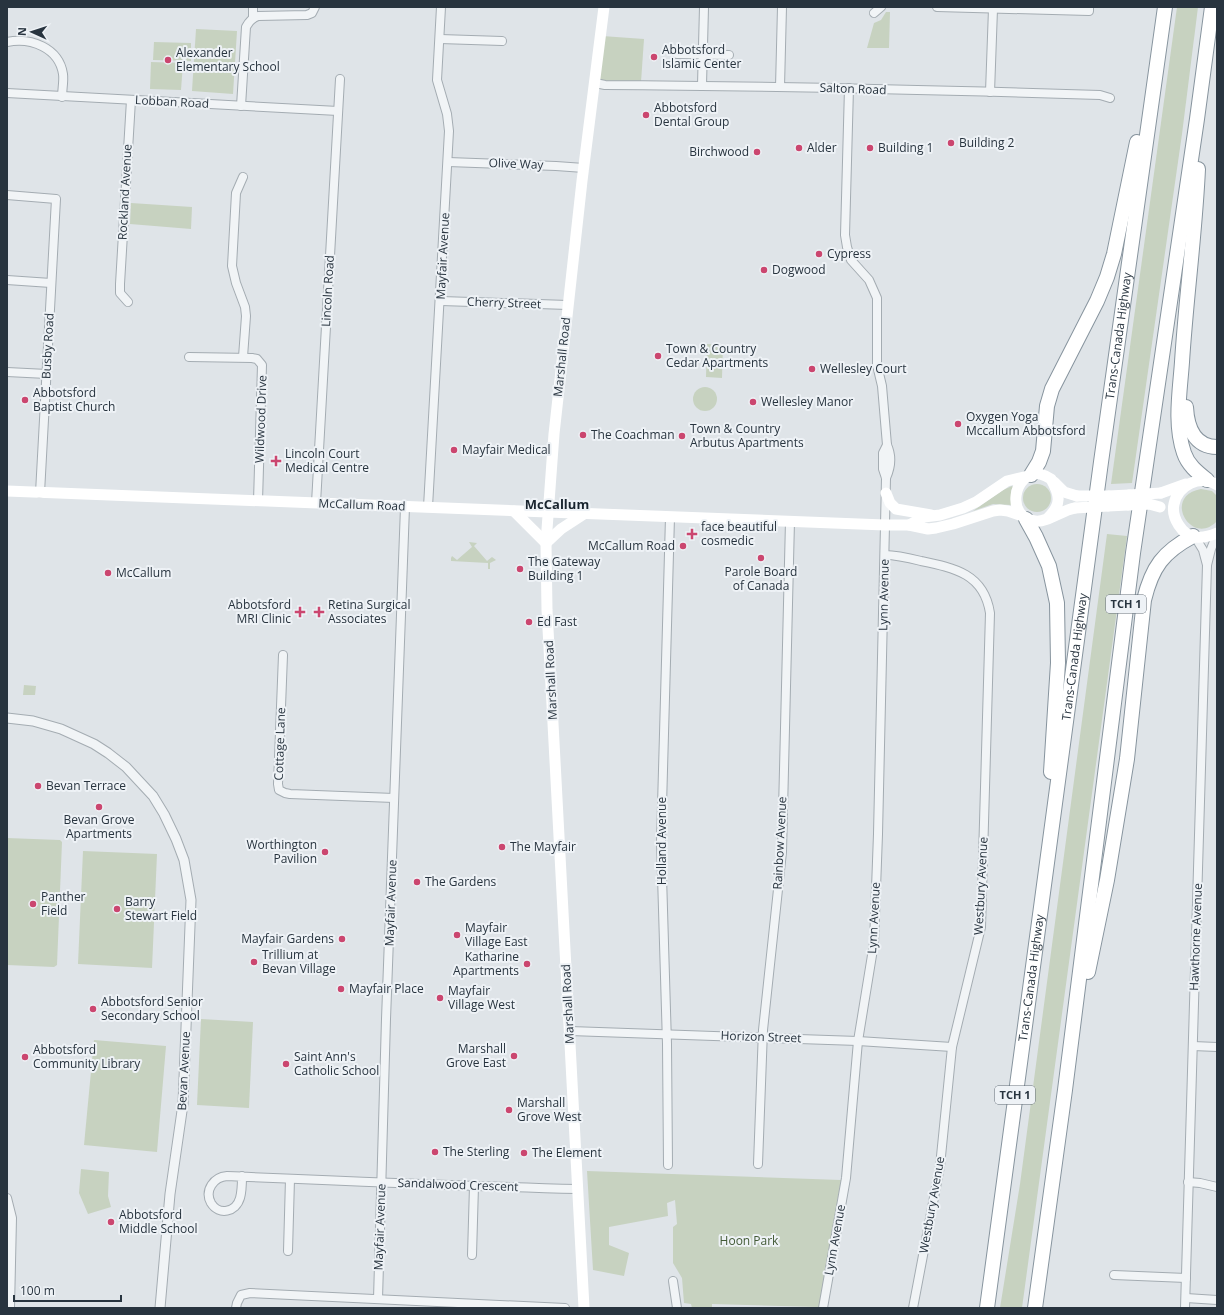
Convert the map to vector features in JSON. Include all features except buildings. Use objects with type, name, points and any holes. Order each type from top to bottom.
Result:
[{"type":"highway","name":"TCH 1","points":[[1035,1308],[1065,1090],[1133,552],[1197,119],[1212,7]]},
{"type":"highway","points":[[1029,476],[1039,462],[1043,451],[1048,406],[1052,389],[1097,301],[1107,277],[1114,254],[1165,10]]},
{"type":"highway","name":"Trans-Canada Highway","points":[[987,1308],[1043,881],[1165,10]]},
{"type":"highway","points":[[1197,119],[1200,138],[1196,201],[1184,326],[1179,406],[1180,438],[1187,460],[1194,469],[1212,481]]},
{"type":"highway","points":[[1184,326],[1187,347],[1186,408],[1189,427],[1194,436],[1200,442],[1206,446],[1217,447]]},
{"type":"highway","points":[[1024,518],[1040,545],[1048,566],[1055,591],[1058,615],[1057,681],[1043,881]]},
{"type":"highway","points":[[1065,1090],[1107,880],[1127,759],[1144,600],[1151,578],[1162,559],[1178,544],[1194,537]]},
{"type":"main road","name":"Marshall Road","points":[[584,1308],[547,610],[546,543],[547,512],[568,305],[604,7]]},
{"type":"main road","points":[[1109,501],[1077,496],[1064,492],[1051,479],[1040,474],[1029,476],[1020,485],[1015,498],[1019,512],[1024,518],[1042,521],[1069,509],[1109,501],[1128,500],[1161,493],[1201,480],[1212,481]]},
{"type":"main road","name":"McCallum Road","points":[[909,525],[924,517],[940,515],[963,508],[976,502],[1007,481],[1029,476]]},
{"type":"main road","points":[[1048,518],[1056,508],[1058,501],[1058,494],[1051,479]]},
{"type":"main road","points":[[1176,522],[1173,511],[1174,504],[1177,496],[1189,484]]},
{"type":"main road","name":"McCallum Road","points":[[7,491],[584,514],[909,525],[928,529],[953,524],[989,512],[1000,510],[1008,511],[1024,518]]},
{"type":"main road","points":[[886,492],[890,503],[896,509],[933,516]]},
{"type":"main road","points":[[1128,500],[1160,507],[1168,513],[1181,528],[1194,537],[1217,534]]},
{"type":"main road","points":[[514,511],[546,543],[561,529],[584,514]]},
{"type":"street","points":[[253,18],[254,7]]},
{"type":"street","name":"Mayfair Avenue","points":[[428,507],[448,162],[449,123],[437,80],[441,7]]},
{"type":"street","points":[[702,85],[704,7]]},
{"type":"street","points":[[780,87],[782,7]]},
{"type":"street","points":[[874,13],[881,7]]},
{"type":"street","points":[[937,7],[1089,11],[1089,7]]},
{"type":"street","points":[[990,92],[993,8]]},
{"type":"street","points":[[241,106],[246,27],[249,22],[258,16],[306,16],[314,12]]},
{"type":"street","points":[[440,39],[502,41]]},
{"type":"street","points":[[7,42],[30,42],[44,46],[56,56],[63,74],[62,97]]},
{"type":"street","points":[[677,54],[729,55]]},
{"type":"street","name":"Lincoln Road","points":[[316,503],[340,78]]},
{"type":"street","name":"Salton Road","points":[[595,83],[605,85],[702,85],[990,92],[1100,96],[1110,98]]},
{"type":"street","name":"Lynn Avenue","points":[[823,1308],[846,1178],[858,1041],[874,943],[886,478],[890,470],[890,453],[887,445],[882,386],[877,365],[876,298],[869,280],[851,260],[845,235],[849,88]]},
{"type":"street","name":"Lobban Road","points":[[7,93],[338,111]]},
{"type":"street","name":"Rockland Avenue","points":[[127,300],[120,293],[120,284],[131,100]]},
{"type":"street","name":"Olive Way","points":[[448,162],[584,168]]},
{"type":"street","points":[[243,177],[236,193],[232,266],[236,283],[245,307],[246,316],[243,357]]},
{"type":"street","name":"Busby Road","points":[[7,196],[56,198],[40,493]]},
{"type":"street","points":[[7,280],[51,283]]},
{"type":"street","name":"Cherry Street","points":[[441,301],[568,305]]},
{"type":"street","name":"Wildwood Drive","points":[[189,357],[243,357],[257,359],[261,362],[263,369],[258,501]]},
{"type":"street","points":[[7,372],[46,374]]},
{"type":"street","name":"Mayfair Avenue","points":[[378,1299],[394,798],[406,506]]},
{"type":"street","name":"Holland Avenue","points":[[668,1165],[661,842],[670,517]]},
{"type":"street","name":"Rainbow Avenue","points":[[758,1164],[762,1038],[782,852],[790,521]]},
{"type":"street","name":"Hawthorne Avenue","points":[[1185,1308],[1207,565],[1217,534]]},
{"type":"street","name":"Hawthorne Avenue","points":[[1194,537],[1202,550],[1207,565]]},
{"type":"street","name":"Westbury Avenue","points":[[885,555],[895,555],[947,566],[964,573],[976,582],[984,593],[988,601],[990,613],[981,927],[952,1047],[940,1166],[913,1308]]},
{"type":"street","name":"Cottage Lane","points":[[283,655],[279,790],[290,794],[394,798]]},
{"type":"street","name":"Bevan Avenue","points":[[7,718],[33,721],[60,729],[94,744],[126,767],[153,796],[164,814],[184,860],[191,900],[183,1104],[170,1194],[160,1308]]},
{"type":"street","name":"Horizon Street","points":[[570,1031],[858,1041],[952,1047]]},
{"type":"street","points":[[1193,1046],[1217,1047]]},
{"type":"street","name":"Sandalwood Crescent","points":[[242,1176],[240,1198],[235,1208],[230,1211],[224,1211],[215,1207],[210,1198],[210,1191],[214,1181],[222,1176],[242,1176],[474,1186],[578,1189]]},
{"type":"street","points":[[288,1251],[290,1178]]},
{"type":"street","points":[[1188,1182],[1217,1187]]},
{"type":"street","points":[[472,1255],[474,1186]]},
{"type":"street","points":[[7,1198],[12,1218],[10,1308]]},
{"type":"street","points":[[1114,1275],[1186,1278]]},
{"type":"street","points":[[673,1281],[677,1308]]},
{"type":"street","points":[[236,1308],[241,1295],[250,1293],[565,1308]]},
{"type":"street","points":[[1186,1298],[1217,1300]]},
{"type":"green space","points":[[1177,7],[1198,7],[1182,134],[1132,483],[1111,484]]},
{"type":"green space","points":[[886,12],[890,12],[889,48],[867,48],[874,23],[881,20]]},
{"type":"green space","points":[[196,29],[237,31],[233,94],[192,91]]},
{"type":"green space","points":[[602,36],[644,39],[641,82],[597,82]]},
{"type":"green space","points":[[154,42],[191,43],[191,61],[153,60]]},
{"type":"green space","points":[[151,62],[183,63],[181,90],[150,89]]},
{"type":"green space","points":[[131,203],[192,207],[191,229],[130,224]]},
{"type":"green space","points":[[707,344],[723,345],[722,378],[706,377]]},
{"type":"green space","points":[[705,387],[714,390],[717,399],[714,408],[705,411],[696,408],[693,399],[696,390]]},
{"type":"green space","points":[[1037,484],[1043,485],[1047,488],[1050,492],[1050,504],[1047,508],[1043,511],[1037,512],[1031,511],[1027,508],[1024,504],[1023,498],[1024,492],[1027,488],[1031,485]]},
{"type":"green space","points":[[1012,486],[1011,505],[993,504],[973,511],[1003,490]]},
{"type":"green space","points":[[1201,489],[1212,491],[1217,496],[1217,521],[1207,528],[1198,528],[1190,525],[1185,518],[1182,509],[1183,501],[1189,493]]},
{"type":"green space","points":[[1107,534],[1127,536],[1022,1308],[1000,1308],[1020,1184]]},
{"type":"green space","points":[[469,542],[477,543],[474,546],[487,561],[492,557],[496,560],[490,563],[490,569],[488,569],[488,563],[451,561],[452,556],[457,560],[472,547]]},
{"type":"green space","points":[[24,685],[36,686],[35,695],[23,695]]},
{"type":"green space","name":"Panther Field","points":[[7,838],[60,840],[62,842],[57,965],[54,967],[7,965]]},
{"type":"green space","name":"Barry Stewart Field","points":[[83,851],[157,854],[152,968],[78,964]]},
{"type":"green space","points":[[201,1019],[253,1022],[249,1108],[197,1105]]},
{"type":"green space","points":[[94,1040],[166,1046],[157,1152],[84,1145]]},
{"type":"green space","points":[[81,1169],[109,1172],[108,1196],[111,1207],[88,1214],[79,1193]]},
{"type":"green space","name":"Hoon Park","points":[[587,1171],[841,1180],[819,1307],[712,1304],[712,1308],[692,1308],[691,1304],[684,1303],[682,1278],[673,1263],[673,1227],[677,1224],[675,1200],[667,1203],[668,1216],[609,1227],[609,1245],[629,1253],[624,1276],[593,1270]]},
{"type":"place","name":"Abbotsford Islamic Center","points":[[654,57]]},
{"type":"place","name":"Alexander Elementary School","points":[[168,60]]},
{"type":"place","name":"Abbotsford Dental Group","points":[[646,115]]},
{"type":"place","name":"Building 2","points":[[951,143]]},
{"type":"place","name":"Alder","points":[[799,148]]},
{"type":"place","name":"Building 1","points":[[870,148]]},
{"type":"place","name":"Birchwood","points":[[757,152]]},
{"type":"place","name":"Cypress","points":[[819,254]]},
{"type":"place","name":"Dogwood","points":[[764,270]]},
{"type":"place","name":"Town & Country Cedar Apartments","points":[[658,356]]},
{"type":"place","name":"Wellesley Court","points":[[812,369]]},
{"type":"place","name":"Abbotsford Baptist Church","points":[[25,400]]},
{"type":"place","name":"Wellesley Manor","points":[[753,402]]},
{"type":"place","name":"Oxygen Yoga Mccallum Abbotsford","points":[[958,424]]},
{"type":"place","name":"The Coachman","points":[[583,435]]},
{"type":"place","name":"Town & Country Arbutus Apartments","points":[[682,436]]},
{"type":"place","name":"Mayfair Medical","points":[[454,450]]},
{"type":"place","name":"Lincoln Court Medical Centre","points":[[276,461]]},
{"type":"place","name":"face beautiful cosmedic","points":[[692,534]]},
{"type":"place","name":"McCallum Road","points":[[683,546]]},
{"type":"place","name":"Parole Board of Canada","points":[[761,558]]},
{"type":"place","name":"The Gateway Building 1","points":[[520,569]]},
{"type":"place","name":"McCallum","points":[[108,573]]},
{"type":"place","name":"Abbotsford MRI Clinic","points":[[300,612]]},
{"type":"place","name":"Retina Surgical Associates","points":[[319,612]]},
{"type":"place","name":"Ed Fast","points":[[529,622]]},
{"type":"place","name":"Bevan Terrace","points":[[38,786]]},
{"type":"place","name":"Bevan Grove Apartments","points":[[99,807]]},
{"type":"place","name":"The Mayfair","points":[[502,847]]},
{"type":"place","name":"Worthington Pavilion","points":[[325,852]]},
{"type":"place","name":"The Gardens","points":[[417,882]]},
{"type":"place","name":"Panther Field","points":[[33,904]]},
{"type":"place","name":"Barry Stewart Field","points":[[117,909]]},
{"type":"place","name":"Mayfair Village East","points":[[457,935]]},
{"type":"place","name":"Mayfair Gardens","points":[[342,939]]},
{"type":"place","name":"Trillium at Bevan Village","points":[[254,962]]},
{"type":"place","name":"Katharine Apartments","points":[[527,964]]},
{"type":"place","name":"Mayfair Place","points":[[341,989]]},
{"type":"place","name":"Mayfair Village West","points":[[440,998]]},
{"type":"place","name":"Abbotsford Senior Secondary School","points":[[93,1009]]},
{"type":"place","name":"Marshall Grove East","points":[[514,1056]]},
{"type":"place","name":"Abbotsford Community Library","points":[[25,1057]]},
{"type":"place","name":"Saint Ann's Catholic School","points":[[286,1064]]},
{"type":"place","name":"Marshall Grove West","points":[[509,1110]]},
{"type":"place","name":"The Sterling","points":[[435,1152]]},
{"type":"place","name":"The Element","points":[[524,1153]]},
{"type":"place","name":"Abbotsford Middle School","points":[[111,1222]]},
{"type":"district","name":"McCallum","points":[[557,504]]}]
